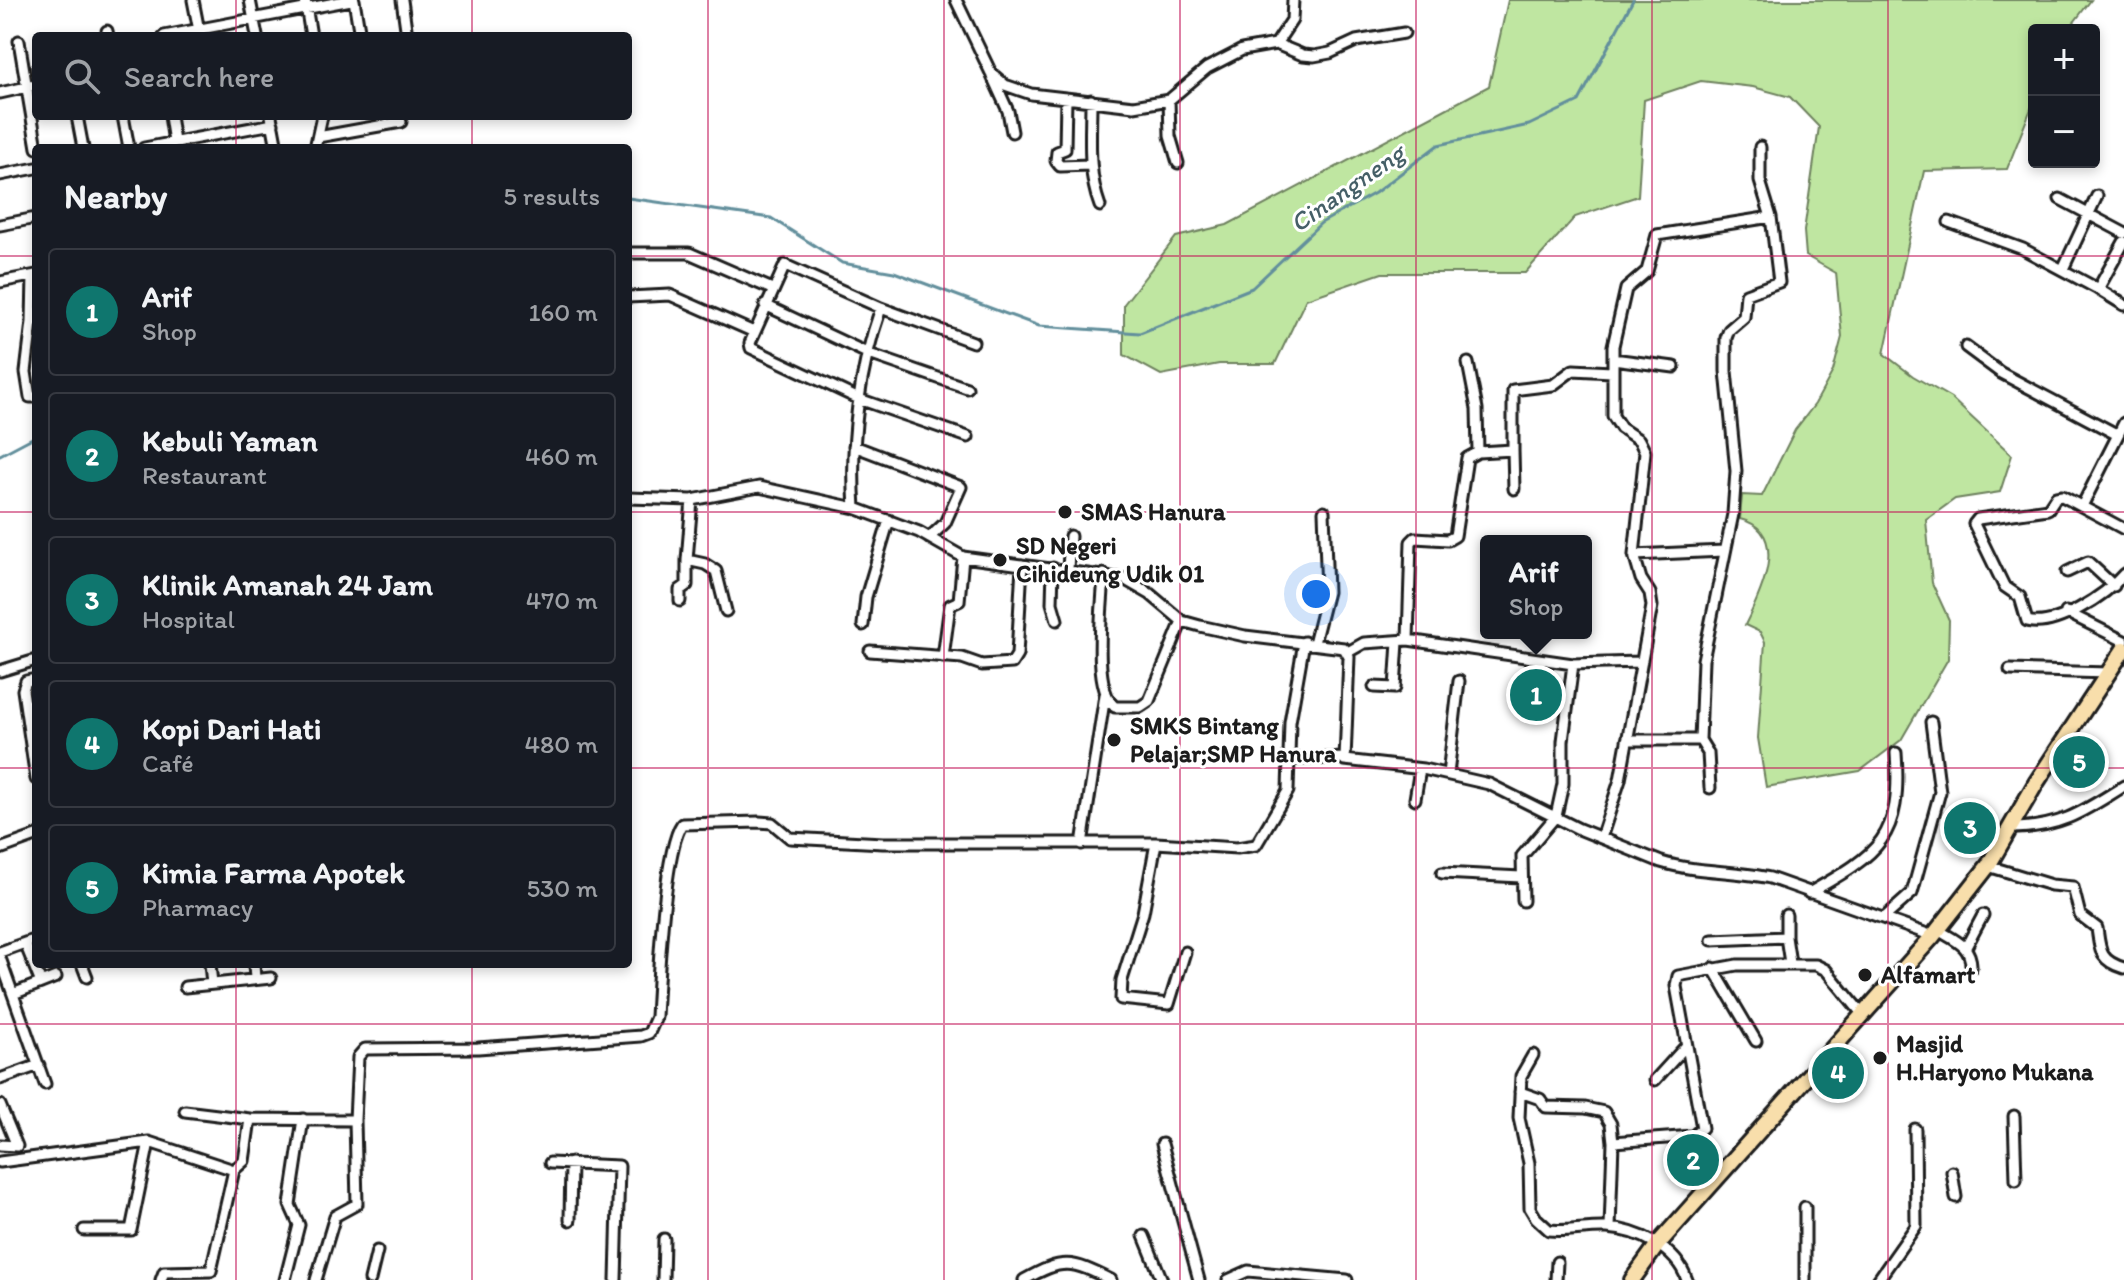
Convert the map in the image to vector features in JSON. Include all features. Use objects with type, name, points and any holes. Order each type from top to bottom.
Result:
[{"type":"highway","points":[[1632,1280],[1658,1244],[1936,933],[1988,866],[2124,649]]},
{"type":"street","points":[[193,0],[200,32],[305,4],[352,0],[359,32]]},
{"type":"street","points":[[250,0],[256,32]]},
{"type":"street","points":[[402,0],[406,32]]},
{"type":"street","points":[[956,0],[1008,111],[1012,132]]},
{"type":"street","points":[[1276,44],[1292,20],[1293,0]]},
{"type":"street","points":[[305,4],[310,32]]},
{"type":"street","points":[[991,73],[1014,89],[1134,106],[1169,100],[1221,60],[1242,50],[1276,44],[1314,56],[1330,53],[1356,41],[1404,33]]},
{"type":"street","points":[[0,93],[31,86],[19,41]]},
{"type":"street","points":[[1066,98],[1065,149],[1057,152],[1056,161],[1060,166],[1090,165]]},
{"type":"street","points":[[1091,100],[1090,165],[1092,185],[1100,206]]},
{"type":"street","points":[[1169,100],[1170,136],[1178,163]]},
{"type":"street","points":[[34,120],[37,144]]},
{"type":"street","points":[[78,120],[82,144]]},
{"type":"street","points":[[124,120],[128,144]]},
{"type":"street","points":[[171,120],[174,142]]},
{"type":"street","points":[[164,144],[272,120],[276,144]]},
{"type":"street","points":[[316,144],[321,120]]},
{"type":"street","points":[[318,137],[401,122]]},
{"type":"street","points":[[1710,788],[1708,753],[1700,740],[1703,660],[1733,514],[1736,471],[1726,371],[1726,338],[1729,330],[1744,317],[1746,294],[1779,282],[1771,217],[1760,181],[1760,147]]},
{"type":"street","points":[[0,175],[32,169]]},
{"type":"street","points":[[2063,269],[2097,196]]},
{"type":"street","points":[[2060,199],[2124,233]]},
{"type":"street","points":[[1601,838],[1620,780],[1652,602],[1634,555],[1645,452],[1639,440],[1621,428],[1613,416],[1612,372],[1616,329],[1626,289],[1647,271],[1657,235],[1771,217]]},
{"type":"street","points":[[0,225],[32,219]]},
{"type":"street","points":[[1949,222],[2011,244],[2063,269],[2124,305]]},
{"type":"street","points":[[2098,289],[2124,242]]},
{"type":"street","points":[[632,253],[689,253],[772,289]]},
{"type":"street","points":[[968,437],[859,399],[756,352],[750,343],[785,265],[881,308],[973,342]]},
{"type":"street","points":[[0,282],[32,277]]},
{"type":"street","points":[[632,297],[670,295],[754,332]]},
{"type":"street","points":[[765,305],[869,354],[967,388]]},
{"type":"street","points":[[855,508],[854,446],[859,399],[881,308]]},
{"type":"street","points":[[32,334],[26,372],[32,397]]},
{"type":"street","points":[[1966,347],[2001,373],[2118,435]]},
{"type":"street","points":[[1613,359],[1674,367]]},
{"type":"street","points":[[1468,363],[1477,409],[1478,452]]},
{"type":"street","points":[[1514,489],[1513,390],[1553,385],[1573,370],[1612,372]]},
{"type":"street","points":[[2083,504],[2124,423]]},
{"type":"street","points":[[854,446],[961,487],[945,523],[929,538]]},
{"type":"street","points":[[1374,687],[1395,688],[1403,641],[1411,542],[1415,538],[1448,540],[1457,533],[1467,458],[1478,452],[1513,450]]},
{"type":"street","points":[[632,498],[692,500],[759,487],[855,508],[929,538],[963,557],[1104,574],[1134,583],[1182,621],[1245,636],[1309,642],[1348,652],[1364,643],[1403,641],[1573,664],[1639,662]]},
{"type":"street","points":[[2124,529],[2083,504],[2056,497],[2048,509],[1978,519],[1974,524],[2004,586],[2020,597],[2027,621],[2038,623],[2104,595],[2124,574]]},
{"type":"street","points":[[680,601],[680,590],[687,585],[692,500]]},
{"type":"street","points":[[316,1280],[335,1216],[357,1204],[355,1120],[358,1057],[365,1049],[478,1048],[649,1033],[656,1017],[670,872],[677,831],[682,824],[772,823],[795,839],[1156,843],[1237,848],[1256,845],[1288,791],[1291,714],[1309,642],[1327,592],[1324,511]]},
{"type":"street","points":[[863,625],[866,597],[889,520]]},
{"type":"street","points":[[1068,569],[1070,536]]},
{"type":"street","points":[[1634,555],[1724,551]]},
{"type":"street","points":[[943,657],[950,605],[959,601],[963,557]]},
{"type":"street","points":[[687,560],[705,564],[716,571],[726,611]]},
{"type":"street","points":[[2067,572],[2088,562],[2114,586]]},
{"type":"street","points":[[870,651],[943,657],[982,665],[1009,665],[1016,660],[1022,565]]},
{"type":"street","points":[[1053,568],[1052,603],[1057,620]]},
{"type":"street","points":[[1082,844],[1105,695],[1101,661],[1104,574]]},
{"type":"street","points":[[2066,612],[2124,641]]},
{"type":"street","points":[[1105,695],[1115,707],[1140,707],[1149,701],[1182,621]]},
{"type":"street","points":[[1343,758],[1348,652]]},
{"type":"street","points":[[0,671],[32,661]]},
{"type":"street","points":[[1523,901],[1522,856],[1556,816],[1563,784],[1563,741],[1573,664]]},
{"type":"street","points":[[2010,670],[2108,673]]},
{"type":"street","points":[[32,680],[26,681],[23,690],[32,752]]},
{"type":"street","points":[[1448,774],[1459,681]]},
{"type":"street","points":[[1884,918],[1912,893],[1940,792],[1931,722]]},
{"type":"street","points":[[1627,740],[1700,740]]},
{"type":"street","points":[[1809,893],[1860,862],[1887,834],[1897,793],[1896,753]]},
{"type":"street","points":[[1290,759],[1343,758],[1420,769],[1489,784],[1601,838],[1686,869],[1748,873],[1936,933],[1966,947],[1971,955],[1971,968]]},
{"type":"street","points":[[1415,799],[1420,769]]},
{"type":"street","points":[[2010,828],[2034,828],[2065,822],[2124,786]]},
{"type":"street","points":[[0,849],[32,837]]},
{"type":"street","points":[[1156,843],[1143,913],[1122,980],[1121,999],[1169,1004],[1185,952]]},
{"type":"street","points":[[1988,866],[2051,885],[2073,887],[2080,915],[2093,921],[2097,928],[2100,953],[2110,964],[2124,968]]},
{"type":"street","points":[[1442,873],[1521,877]]},
{"type":"street","points":[[1786,915],[1790,963]]},
{"type":"street","points":[[1966,947],[1983,915]]},
{"type":"street","points":[[1712,940],[1786,937]]},
{"type":"street","points":[[32,940],[0,955],[45,1084]]},
{"type":"street","points":[[25,943],[32,960]]},
{"type":"street","points":[[1613,1142],[1693,1136],[1699,1132],[1702,1122],[1686,1046],[1678,976],[1713,968],[1790,963],[1822,966],[1863,1015]]},
{"type":"street","points":[[35,968],[41,983]]},
{"type":"street","points":[[84,968],[87,977]]},
{"type":"street","points":[[210,968],[212,984]]},
{"type":"street","points":[[254,968],[255,979]]},
{"type":"street","points":[[1713,968],[1756,1041]]},
{"type":"street","points":[[13,994],[56,977]]},
{"type":"street","points":[[185,987],[271,978]]},
{"type":"street","points":[[1655,1080],[1665,1073],[1686,1046]]},
{"type":"street","points":[[1533,1055],[1521,1076],[1519,1118],[1529,1163],[1530,1208],[1536,1218],[1549,1230],[1610,1228],[1658,1244],[1674,1255],[1687,1280]]},
{"type":"street","points":[[0,1079],[39,1065]]},
{"type":"street","points":[[1520,1092],[1540,1099],[1546,1107],[1604,1112],[1611,1124],[1613,1142],[1610,1228]]},
{"type":"street","points":[[0,1105],[17,1146],[0,1145]]},
{"type":"street","points":[[185,1111],[250,1119],[355,1120]]},
{"type":"street","points":[[2014,1116],[2016,1180]]},
{"type":"street","points":[[161,1280],[164,1272],[210,1276],[234,1170],[244,1161],[250,1119]]},
{"type":"street","points":[[285,1280],[299,1225],[290,1205],[303,1119]]},
{"type":"street","points":[[1878,1280],[1916,1226],[1915,1129]]},
{"type":"street","points":[[0,1162],[149,1142],[234,1170]]},
{"type":"street","points":[[84,1230],[131,1230],[149,1142]]},
{"type":"street","points":[[1162,1144],[1199,1280]]},
{"type":"street","points":[[550,1163],[619,1166],[616,1280]]},
{"type":"street","points":[[570,1220],[571,1163]]},
{"type":"street","points":[[1952,1172],[1956,1197]]},
{"type":"street","points":[[1805,1207],[1805,1280]]},
{"type":"street","points":[[1144,1236],[1162,1280]]},
{"type":"street","points":[[663,1280],[664,1239]]},
{"type":"street","points":[[370,1280],[377,1251]]},
{"type":"street","points":[[1024,1280],[1062,1262],[1086,1268],[1111,1280]]},
{"type":"street","points":[[1556,1280],[1557,1262]]},
{"type":"street","points":[[1228,1280],[1248,1271],[1347,1280]]},
{"type":"green space","points":[[1508,0],[2091,0],[2073,24],[2028,24],[2028,116],[2007,169],[1924,171],[1884,354],[1913,376],[1951,398],[2012,455],[2000,492],[1955,499],[1926,520],[1932,583],[1949,620],[1948,659],[1901,740],[1860,771],[1766,787],[1758,738],[1765,642],[1760,632],[1745,625],[1764,581],[1768,550],[1765,537],[1756,526],[1740,519],[1742,495],[1762,496],[1795,430],[1815,404],[1833,371],[1842,337],[1836,273],[1806,256],[1804,231],[1819,127],[1790,97],[1753,87],[1701,81],[1644,100],[1638,196],[1575,217],[1525,273],[1382,273],[1306,299],[1275,364],[1219,364],[1161,375],[1124,355],[1124,304],[1176,237],[1227,225],[1489,86]]},
{"type":"waterway","name":"Cinangneng","points":[[632,199],[771,218],[842,263],[894,272],[1039,326],[1140,333],[1252,288],[1321,223],[1375,193],[1438,145],[1529,125],[1579,101],[1633,0]]},
{"type":"waterway","name":"Cinangneng","points":[[0,455],[32,438]]},
{"type":"place","name":"SMAS Hanura","points":[[1065,512]]},
{"type":"place","name":"SD Negeri Cihideung Udik 01","points":[[1000,560]]},
{"type":"place","name":"Arif","points":[[1536,695]]},
{"type":"place","name":"SMKS Bintang Pelajar;SMP Hanura","points":[[1114,740]]},
{"type":"place","name":"Kimia Farma Apotek","points":[[2079,762]]},
{"type":"place","name":"Klinik Amanah 24 Jam","points":[[1970,828]]},
{"type":"place","name":"Alfamart","points":[[1865,975]]},
{"type":"place","name":"Masjid H.Haryono Mukana","points":[[1880,1058]]},
{"type":"place","name":"Kopi Dari Hati","points":[[1838,1073]]},
{"type":"place","name":"Kebuli Yaman","points":[[1693,1160]]}]
